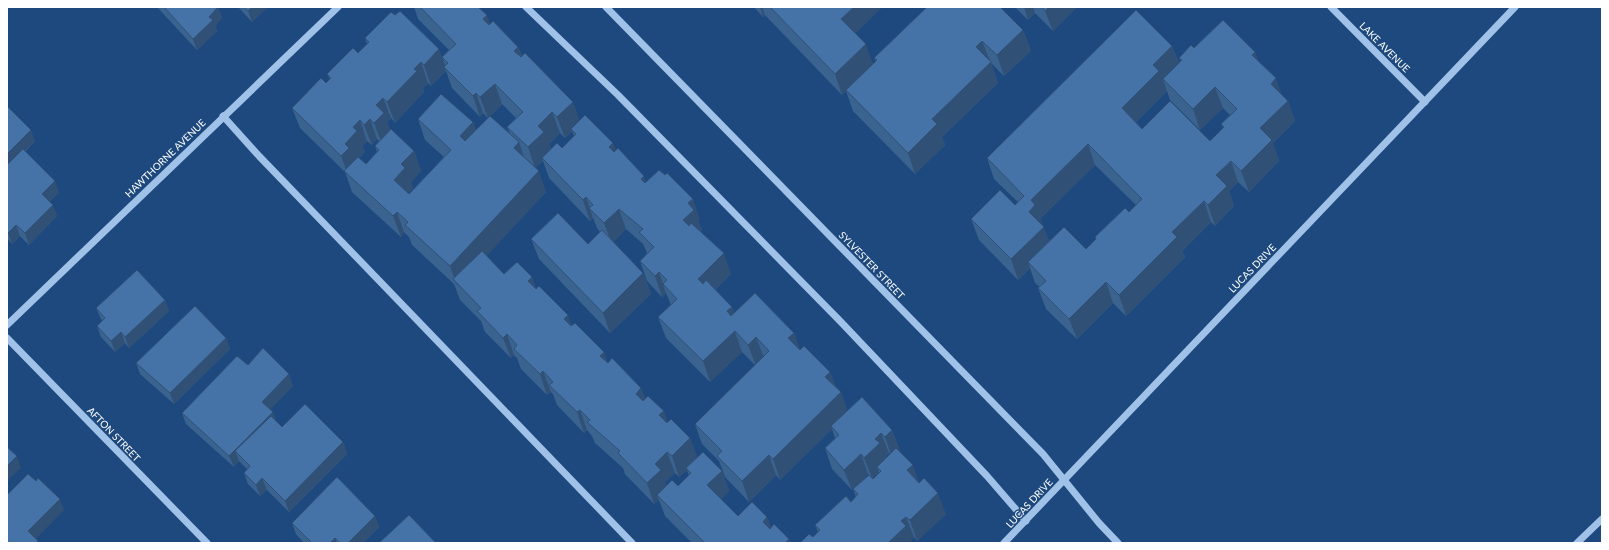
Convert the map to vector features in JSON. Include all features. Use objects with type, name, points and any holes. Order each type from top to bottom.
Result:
[{"type":"street","name":"HAWTHORNE AVENUE","points":[[7,325],[338,7]]},
{"type":"street","points":[[526,7],[618,95],[841,322],[987,476],[1026,521]]},
{"type":"street","name":"SYLVESTER STREET","points":[[606,7],[1043,454],[1099,523],[1118,543]]},
{"type":"street","name":"LAKE AVENUE","points":[[1331,7],[1425,102]]},
{"type":"street","name":"LUCAS DRIVE","points":[[1004,543],[1515,7]]},
{"type":"street","points":[[223,116],[259,156],[632,543]]},
{"type":"street","name":"AFTON STREET","points":[[7,338],[207,543]]},
{"type":"street","points":[[1577,543],[1602,519]]},
{"type":"building","points":[[164,7],[218,7],[209,17],[213,20],[193,39]]},
{"type":"building","points":[[244,7],[252,7],[248,11]]},
{"type":"building","points":[[420,7],[478,7],[487,15],[483,19],[489,25],[493,21],[518,47],[514,51],[521,57],[525,53],[573,102],[557,117],[552,112],[538,126],[544,132],[528,147],[507,127],[523,112],[495,84],[480,97],[476,93],[473,96],[444,67],[448,63],[442,57],[456,44]]},
{"type":"building","points":[[770,7],[854,7],[841,19],[866,44],[835,74]]},
{"type":"building","points":[[927,7],[1000,7],[1023,30],[997,55],[982,41],[976,47],[991,62],[932,119],[937,124],[908,153],[846,90],[877,60],[874,58]]},
{"type":"building","points":[[1042,7],[1049,7],[1045,11]]},
{"type":"building","points":[[1136,10],[1172,46],[1153,65],[1159,71],[1122,108],[1142,129],[1170,101],[1210,141],[1224,127],[1221,124],[1237,109],[1215,87],[1193,109],[1163,79],[1182,60],[1179,58],[1191,45],[1194,48],[1223,20],[1255,52],[1252,55],[1276,78],[1271,84],[1288,101],[1260,128],[1272,140],[1241,171],[1231,161],[1216,175],[1227,186],[1208,205],[1204,201],[1172,232],[1177,237],[1119,295],[1106,282],[1069,319],[1038,288],[1046,281],[1028,262],[1064,227],[1086,249],[1096,239],[1095,237],[1125,208],[1129,212],[1142,199],[1088,144],[1031,200],[1035,205],[1029,212],[1044,227],[1011,259],[971,219],[1000,190],[1015,205],[1024,196],[987,158]]},
{"type":"building","points":[[400,11],[439,49],[424,65],[421,62],[414,69],[417,71],[387,102],[383,98],[376,105],[384,113],[374,123],[370,119],[364,125],[360,120],[353,127],[357,131],[345,144],[349,148],[341,156],[292,108],[321,78],[326,83],[331,78],[327,74],[353,48],[358,53],[369,42],[365,38],[391,12],[395,15]]},
{"type":"building","points":[[441,94],[473,122],[460,136],[465,141],[490,116],[519,142],[514,148],[539,171],[450,266],[405,225],[408,222],[397,212],[393,216],[344,171],[358,157],[366,164],[379,150],[375,146],[391,129],[414,151],[401,164],[405,168],[394,180],[409,194],[451,150],[418,119]]},
{"type":"building","points":[[7,106],[31,130],[7,154]]},
{"type":"building","points":[[585,115],[613,143],[609,147],[614,152],[618,148],[644,176],[641,179],[645,183],[659,170],[665,175],[667,173],[693,199],[688,203],[694,210],[683,220],[689,226],[691,223],[724,253],[698,279],[703,284],[706,280],[732,307],[727,311],[731,316],[755,293],[794,333],[788,338],[800,350],[804,346],[830,372],[825,377],[841,392],[773,459],[769,455],[742,481],[717,456],[722,451],[695,424],[769,351],[756,337],[748,345],[735,331],[703,361],[658,317],[677,299],[663,284],[667,280],[659,272],[655,276],[640,261],[654,247],[639,232],[643,229],[619,209],[604,223],[589,208],[593,205],[586,197],[583,200],[542,158],[557,143],[562,148],[576,134],[571,129]]},
{"type":"building","points":[[23,149],[55,181],[42,194],[53,205],[25,233],[16,225],[8,233],[7,165]]},
{"type":"building","points":[[558,213],[588,244],[602,230],[643,273],[603,313],[531,239]]},
{"type":"building","points":[[482,251],[504,274],[517,262],[532,277],[528,281],[536,289],[539,286],[568,315],[564,319],[571,326],[575,323],[604,352],[600,356],[608,363],[612,358],[641,388],[636,394],[643,401],[648,396],[664,411],[659,415],[667,423],[671,419],[690,438],[672,456],[667,452],[655,464],[661,470],[647,483],[618,453],[620,451],[587,422],[590,420],[580,410],[577,412],[549,385],[553,382],[543,371],[540,374],[514,349],[517,345],[507,334],[503,338],[477,311],[481,308],[453,279]]},
{"type":"building","points":[[137,270],[165,300],[125,337],[121,332],[111,341],[97,326],[105,318],[96,308]]},
{"type":"building","points":[[195,306],[226,338],[170,393],[136,363]]},
{"type":"building","points":[[263,348],[289,374],[262,402],[273,412],[229,456],[182,413],[237,356],[248,365]]},
{"type":"building","points":[[862,397],[892,430],[885,437],[881,433],[875,439],[880,443],[864,458],[861,454],[844,470],[825,448],[839,435],[831,426]]},
{"type":"building","points":[[305,404],[343,442],[285,501],[262,478],[256,485],[244,473],[250,466],[235,451],[271,416],[282,427]]},
{"type":"building","points":[[7,447],[17,456],[7,466]]},
{"type":"building","points":[[896,448],[913,465],[907,470],[919,483],[924,478],[938,493],[910,520],[906,517],[901,521],[906,526],[888,543],[800,543],[809,534],[813,537],[820,530],[815,525],[846,496],[851,502],[858,494],[853,489],[869,475],[873,479],[881,471],[877,467]]},
{"type":"building","points":[[703,452],[722,471],[707,485],[738,516],[752,502],[767,517],[763,522],[770,529],[774,524],[789,539],[785,543],[705,543],[657,495],[672,480],[678,486],[691,473],[686,468]]},
{"type":"building","points":[[28,474],[36,481],[38,478],[60,499],[28,531],[38,541],[36,543],[7,543],[7,495]]},
{"type":"building","points":[[337,477],[375,516],[348,543],[340,543],[335,538],[330,543],[312,543],[292,523]]},
{"type":"building","points":[[409,515],[436,543],[379,543]]}]
